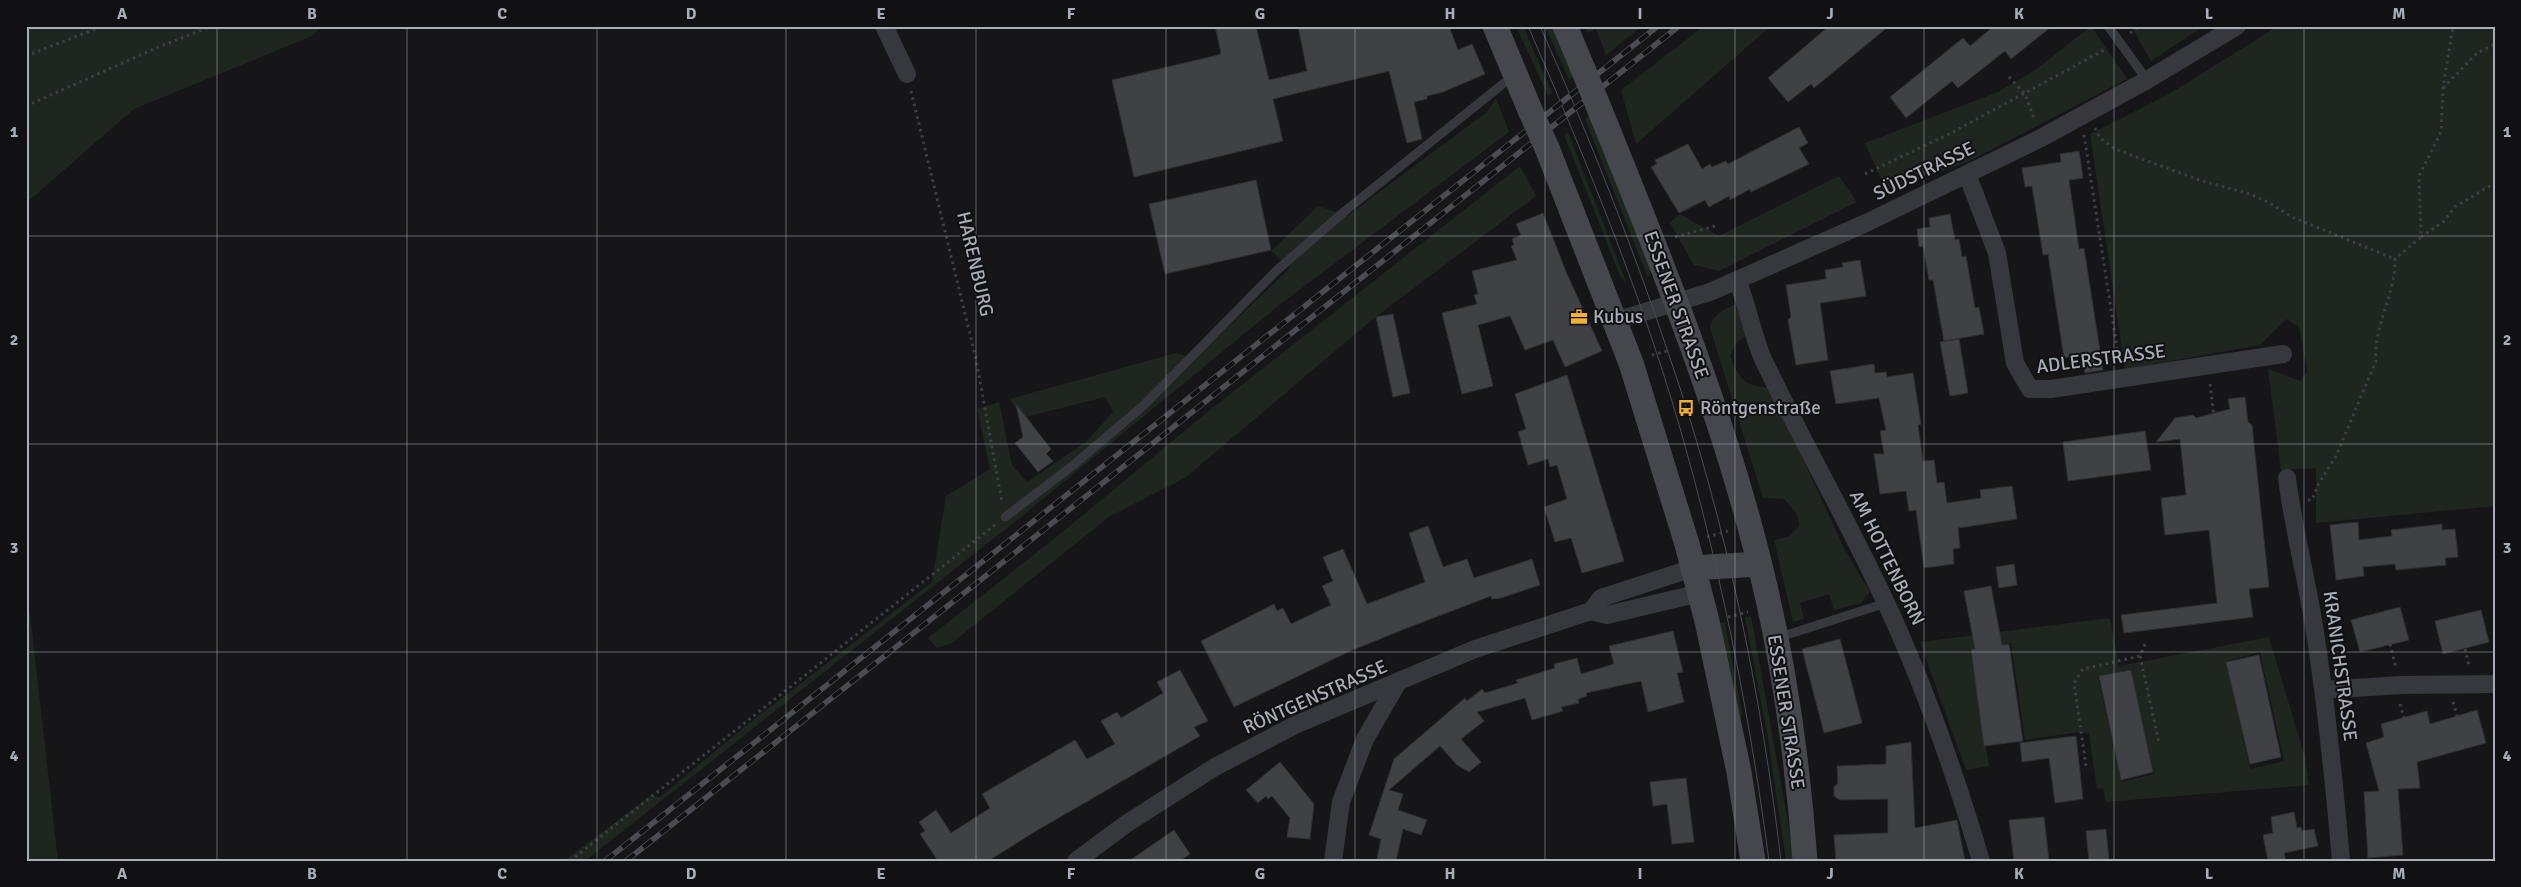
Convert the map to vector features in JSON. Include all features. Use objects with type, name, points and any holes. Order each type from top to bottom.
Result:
[{"type":"main road","points":[[1495,26],[1547,148],[1631,363],[1687,544],[1707,621],[1739,772],[1753,861]]},
{"type":"main road","name":"ESSENER STRASSE","points":[[1565,26],[1655,244],[1692,343],[1750,527],[1769,608],[1789,718],[1805,861]]},
{"type":"main road","points":[[1693,568],[1759,564]]},
{"type":"main road","points":[[1700,593],[1759,564]]},
{"type":"street","points":[[884,26],[906,74]]},
{"type":"street","name":"SÜDSTRASSE","points":[[1615,322],[1737,280],[1866,223],[2041,138],[2147,80],[2237,26]]},
{"type":"street","name":"ADLERSTRASSE","points":[[1967,174],[1997,253],[2015,363],[2030,389],[2051,389],[2283,354]]},
{"type":"street","name":"AM HOTTENBORN","points":[[1737,280],[1746,301],[1762,357],[1886,603],[1928,702],[1981,861]]},
{"type":"street","name":"KRANICHSTRASSE","points":[[2287,478],[2294,529],[2302,554],[2323,690],[2341,861]]},
{"type":"street","name":"RÖNTGENSTRASSE","points":[[1591,611],[1601,598],[1693,568]]},
{"type":"street","name":"RÖNTGENSTRASSE","points":[[1076,861],[1126,824],[1215,767],[1295,725],[1475,649],[1591,611],[1607,615],[1700,593]]},
{"type":"street","points":[[1333,861],[1345,793],[1365,739],[1398,682]]},
{"type":"street","points":[[2323,690],[2401,685],[2495,684]]},
{"type":"lane","points":[[2108,26],[2147,80]]},
{"type":"lane","points":[[1005,517],[1071,466],[1143,406],[1276,271],[1516,73]]},
{"type":"lane","points":[[1775,639],[1886,603]]},
{"type":"path","points":[[26,56],[103,26]]},
{"type":"path","points":[[26,106],[156,48],[212,26]]},
{"type":"path","points":[[2421,238],[2419,176],[2441,132],[2443,88],[2453,26]]},
{"type":"path","points":[[1865,174],[2025,94],[2120,41]]},
{"type":"path","points":[[2443,88],[2477,53],[2495,44]]},
{"type":"path","name":"HARENBURG","points":[[906,74],[976,359],[1005,517]]},
{"type":"path","points":[[2009,77],[2025,94],[2041,138]]},
{"type":"path","points":[[2084,113],[2100,138],[2115,149],[2199,180],[2250,194],[2292,217],[2395,259]]},
{"type":"path","points":[[2084,113],[2122,379]]},
{"type":"path","points":[[2395,259],[2443,222],[2456,206],[2495,183]]},
{"type":"path","points":[[1655,244],[1715,226]]},
{"type":"path","points":[[2312,500],[2318,485],[2336,456],[2376,361],[2375,347],[2395,277],[2395,259]]},
{"type":"path","points":[[1631,363],[1692,343]]},
{"type":"path","points":[[2208,365],[2216,425]]},
{"type":"path","points":[[570,861],[1005,517]]},
{"type":"path","points":[[1687,544],[1730,530],[1750,527]]},
{"type":"path","points":[[1707,621],[1769,608]]},
{"type":"path","points":[[2144,644],[2140,656],[2159,743]]},
{"type":"path","points":[[2086,766],[2074,683],[2083,669],[2140,656]]},
{"type":"shaded area","points":[[26,26],[322,26],[312,36],[134,109],[26,203]]},
{"type":"shaded area","points":[[1516,26],[1523,26],[1552,93],[1548,96]]},
{"type":"shaded area","points":[[1545,26],[1553,26],[1574,76],[1569,80]]},
{"type":"shaded area","points":[[1585,26],[1642,26],[1606,55],[1596,29],[1588,33]]},
{"type":"shaded area","points":[[1704,26],[1771,26],[1636,144],[1621,90]]},
{"type":"shaded area","points":[[2091,26],[2127,79],[1968,162],[1886,190],[1865,143],[1998,92],[2038,68]]},
{"type":"shaded area","points":[[2131,26],[2204,26],[2151,61]]},
{"type":"shaded area","points":[[2278,26],[2495,26],[2495,506],[2316,523],[2316,468],[2281,470],[2268,369],[2301,381],[2307,371],[2299,327],[2287,319],[2260,345],[2125,369],[2090,134],[2169,94]]},
{"type":"shaded area","points":[[1496,98],[1509,132],[1278,306],[1021,517],[585,861],[564,861],[650,796],[660,797],[748,724],[932,582],[946,496],[990,469],[977,409],[999,402],[1012,465],[1027,482],[1087,441],[1113,412],[1105,397],[1022,418],[1010,399],[1176,353],[1194,359],[1290,268],[1271,251],[1318,206],[1347,216],[1487,112]]},
{"type":"shaded area","points":[[1590,115],[1651,271],[1648,278],[1585,119]]},
{"type":"shaded area","points":[[1568,132],[1627,284],[1620,276],[1564,135]]},
{"type":"shaded area","points":[[1520,166],[1536,196],[1373,319],[1185,478],[1110,516],[952,643],[937,648],[928,638],[1055,538],[1210,410]]},
{"type":"shaded area","points":[[1839,176],[1857,202],[1719,271],[1694,265],[1670,223],[1680,214],[1719,236]]},
{"type":"shaded area","points":[[1738,303],[1749,333],[1736,343],[1730,356],[1737,371],[1744,380],[1754,385],[1770,388],[1844,548],[1870,592],[1861,603],[1834,610],[1829,594],[1800,603],[1804,619],[1793,622],[1774,540],[1790,536],[1799,526],[1797,514],[1784,499],[1763,498],[1710,328],[1717,315]]},
{"type":"shaded area","points":[[26,593],[31,622],[58,861],[26,861]]},
{"type":"shaded area","points":[[1751,616],[1794,861],[1786,861],[1767,733],[1745,617]]},
{"type":"shaded area","points":[[2110,618],[2119,666],[2269,637],[2305,757],[2309,785],[2106,802],[2103,788],[2097,789],[2089,733],[2079,732],[2025,740],[2011,643],[1970,649],[1989,766],[1966,770],[1920,642]],"holes":[[[2260,652],[2284,761],[2250,769],[2226,661]],[[2131,669],[2154,774],[2121,782],[2098,677]]]},
{"type":"shaded area","points":[[1718,622],[1725,623],[1742,714],[1740,720]]},
{"type":"building","points":[[1215,26],[1256,26],[1269,80],[1307,71],[1298,26],[1449,26],[1458,50],[1472,44],[1485,74],[1443,92],[1427,96],[1427,99],[1414,102],[1422,139],[1407,143],[1389,71],[1273,99],[1283,141],[1134,177],[1112,80],[1218,55],[1221,53]]},
{"type":"building","points":[[1829,26],[1889,26],[1814,88],[1811,84],[1788,102],[1768,78]]},
{"type":"building","points":[[1994,26],[2052,26],[2011,59],[2005,51],[1958,88],[1952,81],[1906,118],[1890,97],[1963,38],[1970,46]]},
{"type":"building","points":[[1799,127],[1808,143],[1799,148],[1809,164],[1751,192],[1750,189],[1730,200],[1729,196],[1709,207],[1705,200],[1679,213],[1651,167],[1657,164],[1655,160],[1688,144],[1702,169],[1710,164],[1712,167],[1726,161],[1728,164]]},
{"type":"building","points":[[2079,151],[2083,178],[2069,180],[2079,249],[2084,248],[2103,370],[2085,373],[2082,355],[2064,358],[2048,254],[2043,255],[2032,186],[2025,187],[2022,168],[2061,162],[2060,154]]},
{"type":"building","points":[[1256,180],[1271,250],[1165,274],[1149,204]]},
{"type":"building","points":[[1543,213],[1567,274],[1602,351],[1565,367],[1553,340],[1525,350],[1510,316],[1478,325],[1493,386],[1462,394],[1442,313],[1477,304],[1474,295],[1478,294],[1472,271],[1517,260],[1511,246],[1514,245],[1512,239],[1521,235],[1516,224]]},
{"type":"building","points":[[1950,214],[1955,240],[1959,239],[1962,257],[1966,256],[1975,308],[1979,307],[1984,334],[1944,341],[1933,280],[1929,280],[1923,246],[1919,247],[1917,229],[1930,227],[1929,218]]},
{"type":"building","points":[[1860,260],[1866,296],[1820,303],[1828,360],[1796,365],[1788,320],[1791,317],[1786,285],[1826,279],[1825,270],[1843,267],[1842,263]]},
{"type":"building","points":[[1393,314],[1410,393],[1393,397],[1376,317]]},
{"type":"building","points":[[1959,339],[1968,393],[1950,396],[1940,342]]},
{"type":"building","points":[[1874,364],[1875,373],[1886,372],[1887,377],[1913,373],[1921,424],[1918,425],[1923,461],[1934,460],[1937,483],[1944,482],[1947,503],[1981,498],[1980,490],[2012,486],[2017,519],[1958,528],[1960,548],[1953,549],[1954,564],[1924,568],[1916,510],[1909,511],[1906,491],[1880,494],[1874,454],[1884,454],[1880,431],[1886,430],[1879,398],[1836,404],[1830,371]]},
{"type":"building","points":[[1567,375],[1624,561],[1582,573],[1571,538],[1555,542],[1544,507],[1567,499],[1557,465],[1550,467],[1548,459],[1528,465],[1518,432],[1526,429],[1515,394]]},
{"type":"building","points":[[2245,397],[2248,422],[2252,425],[2269,587],[2249,589],[2253,617],[2124,633],[2121,615],[2217,603],[2209,530],[2165,535],[2161,498],[2186,495],[2180,439],[2156,442],[2175,418],[2193,415],[2196,418],[2230,409],[2228,399]]},
{"type":"building","points":[[1016,404],[1051,449],[1046,454],[1053,461],[1038,472],[1015,443],[1023,437]]},
{"type":"building","points":[[2145,431],[2151,470],[2068,481],[2063,442]]},
{"type":"building","points":[[2358,522],[2359,540],[2392,536],[2391,530],[2442,524],[2442,530],[2455,529],[2458,557],[2445,558],[2446,565],[2396,570],[2395,564],[2363,567],[2364,576],[2336,580],[2330,525]]},
{"type":"building","points":[[1428,526],[1443,567],[1467,559],[1474,578],[1532,559],[1540,585],[1501,598],[1492,599],[1491,596],[1407,628],[1348,652],[1234,707],[1201,641],[1274,604],[1277,611],[1283,608],[1291,624],[1331,605],[1322,586],[1333,581],[1323,557],[1343,549],[1367,604],[1425,582],[1409,533]]},
{"type":"building","points":[[2014,564],[2017,585],[1999,588],[1996,567]]},
{"type":"building","points":[[1991,586],[2002,645],[2009,644],[2023,741],[1984,746],[1971,649],[1975,649],[1964,591]]},
{"type":"building","points":[[2400,607],[2409,640],[2360,652],[2351,620]]},
{"type":"building","points":[[2481,610],[2489,642],[2443,654],[2435,621]]},
{"type":"building","points":[[1673,631],[1683,672],[1677,673],[1684,702],[1648,712],[1641,681],[1586,693],[1587,696],[1578,699],[1579,703],[1561,707],[1563,711],[1532,720],[1525,698],[1477,712],[1484,721],[1461,739],[1481,762],[1469,772],[1457,765],[1440,746],[1389,790],[1403,794],[1398,810],[1427,820],[1421,835],[1403,829],[1396,861],[1377,859],[1381,839],[1369,835],[1394,759],[1465,698],[1467,701],[1482,689],[1485,693],[1518,683],[1516,680],[1555,668],[1554,664],[1577,658],[1581,674],[1614,664],[1609,646]]},
{"type":"building","points":[[1840,639],[1862,723],[1824,733],[1802,649]]},
{"type":"building","points":[[2259,655],[2281,757],[2250,764],[2226,662]]},
{"type":"building","points":[[1180,670],[1208,721],[1194,727],[1200,736],[988,861],[938,861],[920,834],[925,831],[919,822],[936,810],[951,833],[990,808],[982,794],[1075,740],[1087,759],[1115,744],[1101,721],[1117,712],[1121,718],[1163,693],[1157,682]]},
{"type":"building","points":[[2131,670],[2153,772],[2121,780],[2099,676]]},
{"type":"building","points":[[2477,710],[2486,743],[2417,762],[2420,788],[2398,789],[2403,855],[2368,858],[2364,792],[2379,791],[2366,743],[2384,737],[2381,724],[2427,711],[2430,724]]},
{"type":"building","points":[[2076,736],[2083,799],[2055,803],[2049,758],[2022,762],[2020,743]]},
{"type":"building","points":[[1911,742],[1915,828],[1957,820],[1965,861],[1836,861],[1834,835],[1888,833],[1888,799],[1840,800],[1834,796],[1834,787],[1838,783],[1837,766],[1886,764],[1886,746]]},
{"type":"building","points":[[1280,762],[1314,804],[1310,839],[1287,837],[1290,818],[1272,796],[1268,799],[1266,796],[1258,803],[1246,790]]},
{"type":"building","points":[[1686,778],[1694,842],[1672,844],[1667,804],[1653,806],[1650,782]]},
{"type":"building","points":[[2294,812],[2297,828],[2301,827],[2302,831],[2314,829],[2318,846],[2284,853],[2286,861],[2268,861],[2263,835],[2273,833],[2271,817]]},
{"type":"building","points":[[2044,817],[2049,861],[2014,861],[2009,820]]},
{"type":"building","points":[[2106,829],[2109,861],[2089,861],[2086,831]]},
{"type":"building","points":[[1174,830],[1190,854],[1180,861],[1129,861]]},
{"type":"tram line","points":[[1528,26],[1573,131],[1635,290],[1654,344],[1687,453],[1713,554],[1735,656],[1754,758],[1769,861]]},
{"type":"tram line","points":[[1540,26],[1593,150],[1626,234],[1671,361],[1709,483],[1725,545],[1752,671],[1773,798],[1781,861]]},
{"type":"railway","points":[[605,861],[1658,26]]},
{"type":"railway","points":[[626,861],[1679,26]]},
{"type":"place","name":"Kubus","points":[[1579,317]]},
{"type":"place","name":"Röntgenstraße","points":[[1686,408]]}]
